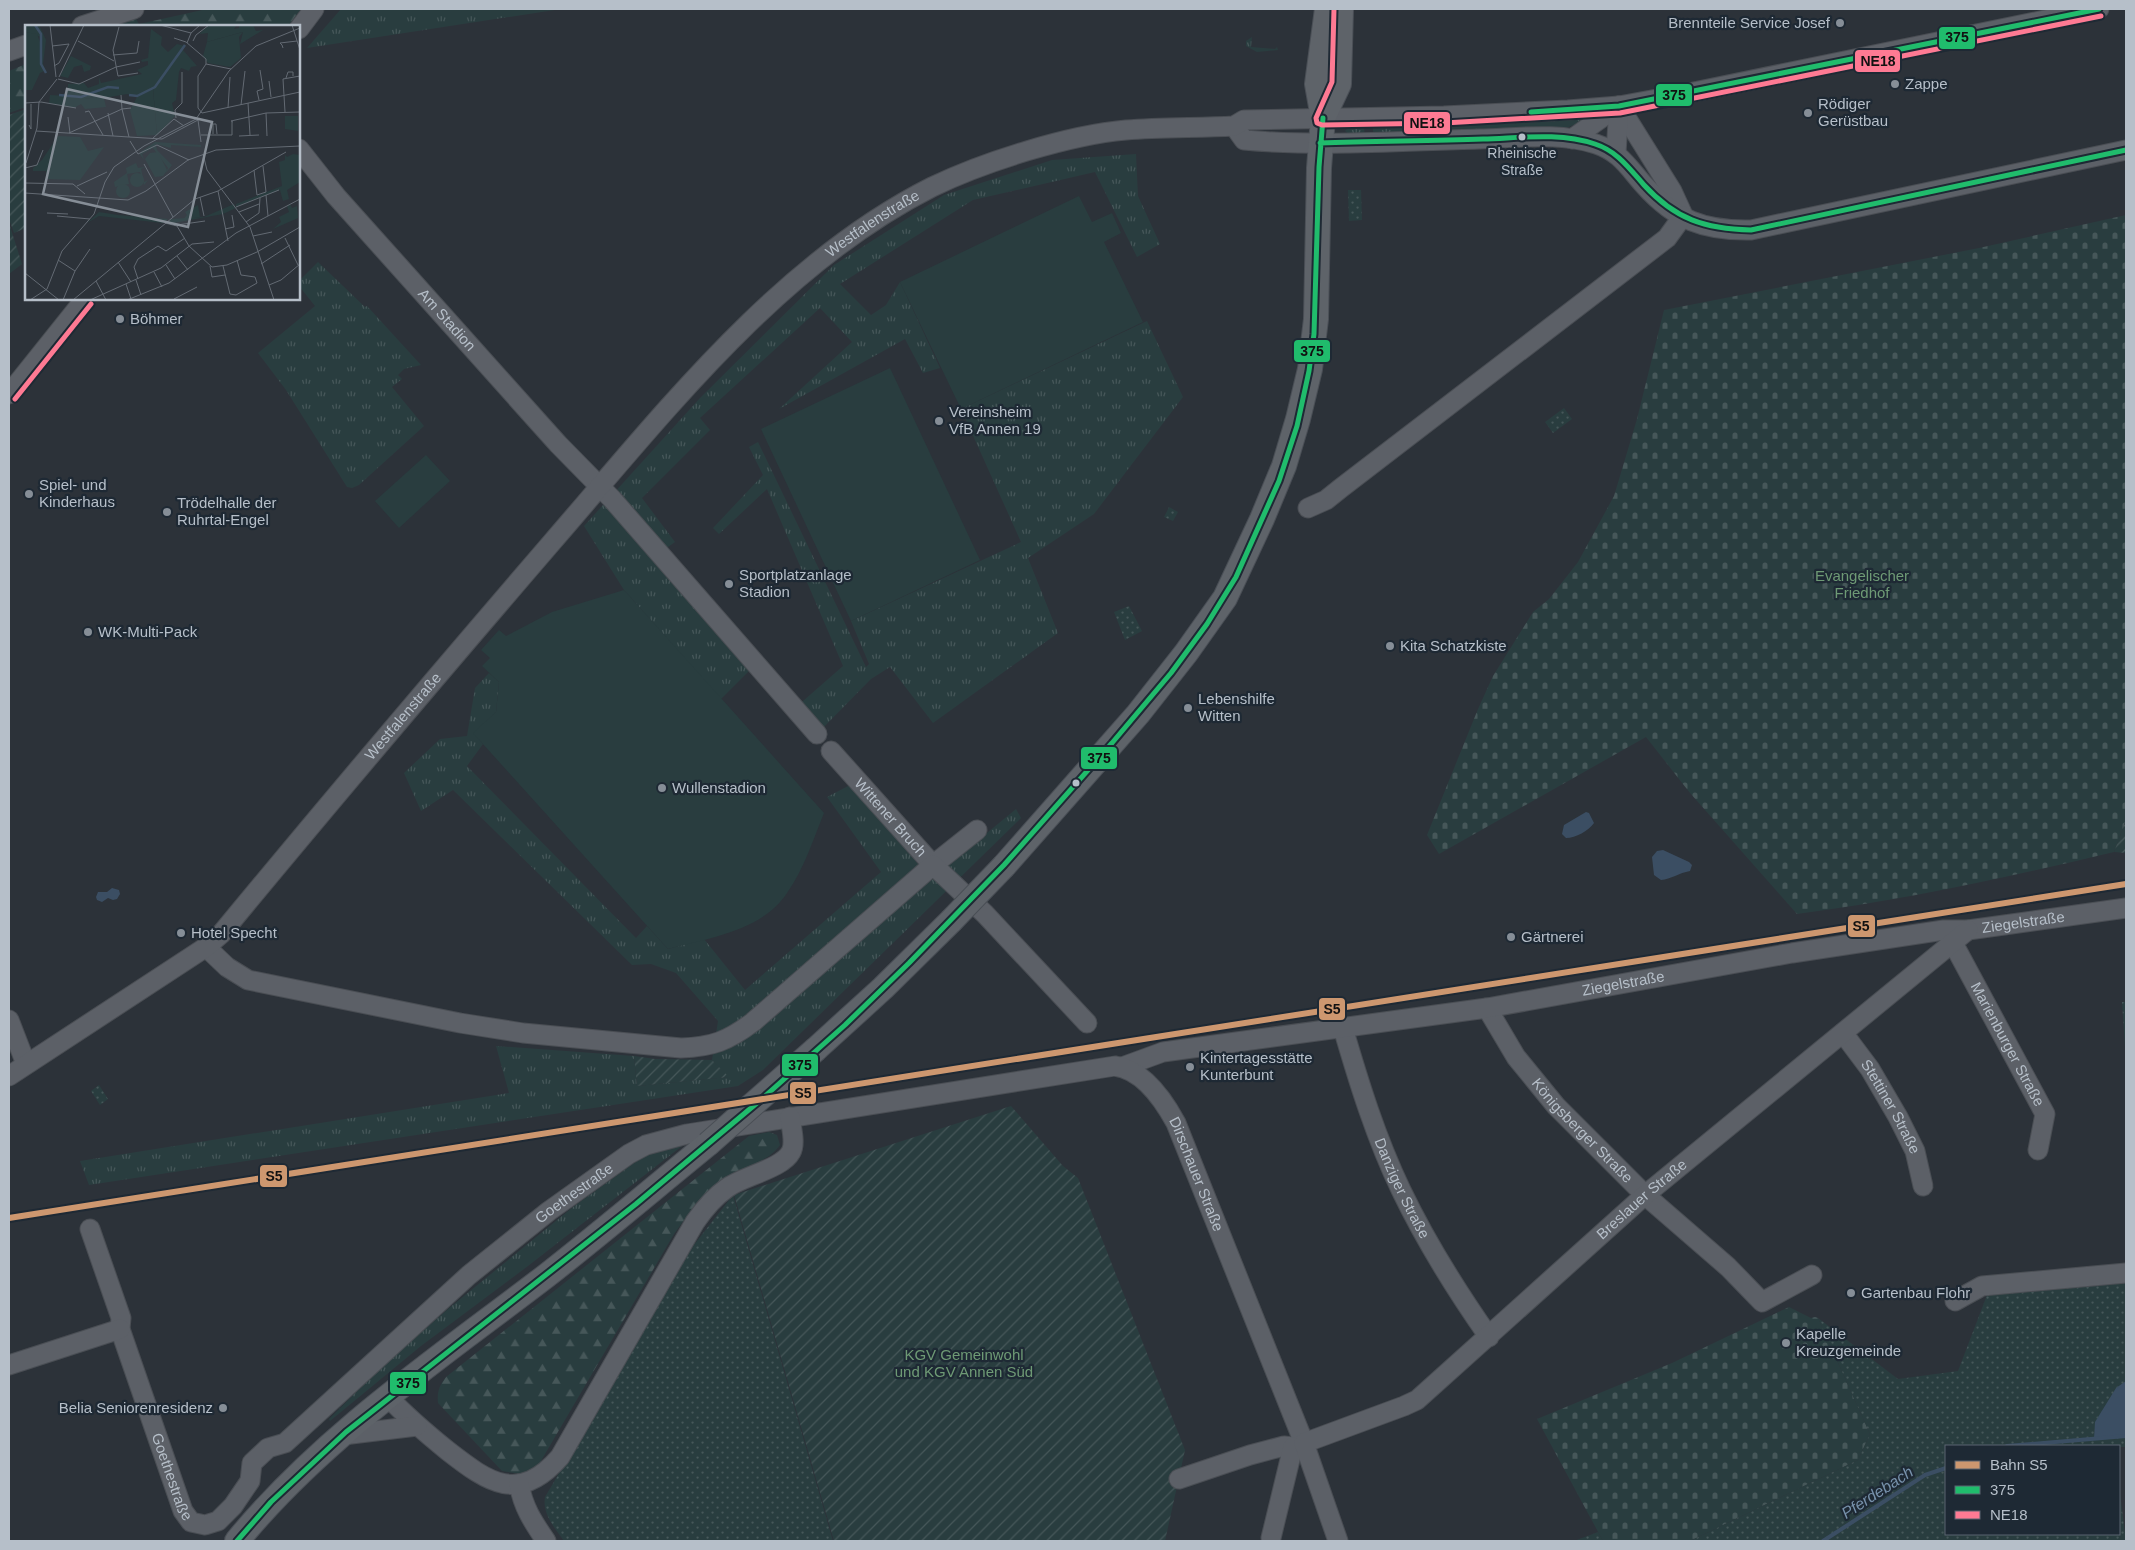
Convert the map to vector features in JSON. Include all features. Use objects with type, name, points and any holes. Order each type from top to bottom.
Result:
[{"type":"main road","points":[[237,1541],[260,1513],[300,1473],[343,1435],[388,1397],[547,1275],[708,1144],[884,988],[1004,866],[1138,714],[1186,654],[1225,598],[1262,519],[1284,466],[1298,419],[1311,360],[1316,319],[1320,143],[1323,118],[1317,84],[1327,9]]},
{"type":"main road","points":[[1323,118],[1339,84],[1341,9]]},
{"type":"street","points":[[85,25],[134,9]]},
{"type":"street","points":[[300,28],[314,9]]},
{"type":"street","name":"Westfalenstraße","points":[[26,1064],[206,946],[221,934],[378,744],[630,450],[707,366],[789,286],[846,240],[900,205],[933,187],[968,172],[1065,141],[1124,130],[1234,126],[1244,120],[1444,116],[1620,106],[2099,9]]},
{"type":"street","points":[[9,51],[25,45]]},
{"type":"street","points":[[1572,139],[1620,106]]},
{"type":"street","points":[[1616,153],[1620,106]]},
{"type":"street","points":[[1620,106],[1640,143],[1672,191],[1683,216]]},
{"type":"street","points":[[1234,126],[1244,140],[1279,143],[1487,138],[1526,135],[1572,139],[1595,144],[1616,153],[1655,197],[1702,226],[1719,229],[1751,230],[2126,150]]},
{"type":"street","name":"Am Stadion","points":[[300,150],[336,196],[558,444],[600,486]]},
{"type":"street","points":[[1308,508],[1333,494],[1667,238],[1683,216]]},
{"type":"street","points":[[9,394],[84,300]]},
{"type":"street","points":[[600,486],[817,734]]},
{"type":"street","name":"Wittener Bruch","points":[[831,750],[939,870],[992,921],[1087,1023]]},
{"type":"street","name":"Wittener Bruch","points":[[939,870],[977,830]]},
{"type":"street","points":[[206,946],[227,967],[248,980],[460,1023],[523,1033],[681,1048],[696,1047],[727,1040],[753,1022],[939,870]]},
{"type":"street","name":"Ziegelstraße","points":[[1122,1067],[1163,1052],[1487,1008],[1792,952],[1944,930],[1968,930],[2126,908]]},
{"type":"street","name":"Breslauer Straße","points":[[1299,1445],[1411,1404],[1489,1337],[1645,1195],[1968,930]]},
{"type":"street","name":"Marienburger Straße","points":[[1953,943],[2045,1114],[2038,1150]]},
{"type":"street","name":"Königsberger Straße","points":[[1487,1008],[1516,1057],[1550,1100],[1645,1195],[1728,1267],[1762,1302],[1812,1275]]},
{"type":"street","points":[[9,1020],[26,1064],[9,1076]]},
{"type":"street","name":"Danziger Straße","points":[[1343,1028],[1367,1105],[1401,1190],[1452,1284],[1489,1337]]},
{"type":"street","name":"Stettiner Straße","points":[[1843,1032],[1870,1069],[1898,1118],[1914,1151],[1923,1186]]},
{"type":"street","points":[[388,1397],[417,1426],[482,1476],[502,1484],[519,1484],[533,1480],[548,1470],[560,1457],[695,1222],[708,1204],[727,1187],[781,1162],[791,1152],[793,1142],[790,1117],[1115,1066],[1122,1067]]},
{"type":"street","name":"Dirschauer Straße","points":[[1122,1067],[1139,1077],[1152,1088],[1161,1098],[1176,1123],[1299,1445],[1338,1541]]},
{"type":"street","name":"Goethestraße","points":[[90,1229],[121,1318],[120,1329],[183,1511],[190,1522],[205,1525],[218,1521],[233,1506],[250,1481],[252,1463],[268,1448],[285,1443],[469,1275],[549,1211],[629,1154],[646,1145],[687,1134],[790,1117]]},
{"type":"street","points":[[1955,1301],[1982,1286],[2126,1273]]},
{"type":"street","points":[[9,1365],[120,1329]]},
{"type":"street","points":[[343,1435],[417,1426]]},
{"type":"street","points":[[1179,1478],[1267,1450],[1299,1445],[1271,1538]]},
{"type":"street","points":[[519,1484],[522,1500],[529,1517],[546,1541]]},
{"type":"green space","points":[[207,9],[301,9],[289,25],[106,25],[134,16],[139,24]]},
{"type":"green space","points":[[341,9],[561,9],[307,48]]},
{"type":"green space","points":[[1252,37],[1251,47],[1275,49],[1277,47],[1278,50],[1257,52],[1246,46],[1246,41]]},
{"type":"green space","points":[[25,64],[25,107],[9,113],[9,71]]},
{"type":"green space","points":[[25,109],[25,228],[14,233],[9,219],[9,115]]},
{"type":"green space","points":[[1594,117],[1566,128],[1373,137],[1373,127],[1502,123]]},
{"type":"green space","points":[[1364,127],[1365,138],[1352,136],[1345,131],[1348,128]]},
{"type":"green space","points":[[1136,154],[1138,196],[1160,244],[1137,257],[1095,172],[973,200],[840,284],[871,315],[886,305],[900,282],[940,368],[923,373],[905,339],[779,409],[852,342],[820,308],[700,418],[710,430],[642,498],[675,542],[654,557],[751,669],[721,699],[624,590],[584,526],[700,398],[834,265],[944,195],[1052,160]]},
{"type":"green space","points":[[1348,190],[1361,190],[1362,220],[1349,221]]},
{"type":"green space","points":[[1079,196],[1092,222],[1112,213],[1121,233],[1104,242],[1143,322],[961,409],[900,282]]},
{"type":"green space","name":"Evangelischer Friedhof","points":[[2126,215],[2126,820],[2114,852],[1956,887],[1877,902],[1797,914],[1690,793],[1646,737],[1439,854],[1427,835],[1493,676],[1533,612],[1549,599],[1578,562],[1614,496],[1637,419],[1664,310],[1979,248]]},
{"type":"green space","points":[[9,223],[22,264],[9,274]]},
{"type":"green space","points":[[318,262],[365,307],[367,306],[421,365],[404,369],[398,375],[402,379],[392,387],[424,426],[359,485],[352,488],[347,487],[286,390],[258,353],[315,306],[300,287],[300,280]]},
{"type":"green space","points":[[1147,321],[1183,397],[1094,514],[1028,558],[1058,633],[933,723],[890,667],[871,679],[817,734],[795,708],[843,666],[767,489],[719,534],[713,528],[763,475],[749,447],[758,442],[866,667],[869,664],[851,621],[1021,542],[961,409]]},
{"type":"green space","points":[[890,368],[980,560],[851,621],[761,429]]},
{"type":"green space","points":[[1564,408],[1572,419],[1553,433],[1545,422]]},
{"type":"green space","points":[[426,455],[450,481],[399,528],[375,501]]},
{"type":"green space","points":[[1169,507],[1178,512],[1173,521],[1164,517]]},
{"type":"green space","name":"Wullenstadion","points":[[624,590],[824,813],[798,874],[787,893],[776,906],[749,925],[668,949],[473,733],[496,712],[499,682],[482,666],[490,658],[481,650],[499,630],[506,636],[552,612]]},
{"type":"green space","points":[[1129,606],[1142,631],[1125,640],[1114,612]]},
{"type":"green space","points":[[489,673],[499,682],[496,712],[474,733],[483,744],[467,766],[636,938],[647,926],[668,949],[704,939],[745,990],[881,872],[827,797],[850,785],[931,879],[1016,809],[1021,818],[763,1070],[738,1086],[89,1185],[80,1161],[509,1093],[496,1046],[634,1056],[637,1086],[728,1077],[712,1060],[718,1021],[676,973],[651,964],[632,965],[453,790],[421,811],[404,773],[440,739],[467,736],[475,688]]},
{"type":"green space","points":[[2126,820],[2126,853],[2114,852]]},
{"type":"green space","points":[[2122,1002],[2126,1002],[2126,1062]]},
{"type":"green space","points":[[634,1056],[655,1059],[712,1060],[729,1077],[637,1086]]},
{"type":"green space","points":[[99,1085],[108,1099],[100,1105],[91,1091]]},
{"type":"green space","name":"KGV Gemeinwohl und KGV Annen Süd","points":[[1011,1106],[1063,1166],[1078,1178],[1185,1450],[1165,1541],[834,1541],[734,1195]]},
{"type":"green space","points":[[769,1132],[777,1135],[780,1145],[775,1151],[764,1159],[731,1175],[714,1187],[674,1234],[538,1466],[520,1474],[502,1471],[438,1403],[439,1389],[446,1377],[749,1136]]},
{"type":"green space","points":[[682,1146],[528,1266],[421,1346],[330,1421],[329,1419],[385,1364],[448,1309],[573,1207],[637,1161],[648,1155]]},
{"type":"green space","points":[[733,1195],[833,1541],[564,1541],[547,1515],[545,1497],[693,1246]]},
{"type":"green space","points":[[2126,1281],[2126,1447],[2120,1447],[2120,1445],[1945,1445],[1945,1535],[2120,1535],[2120,1494],[2126,1541],[1690,1541],[1858,1460],[1870,1434],[1818,1318],[1898,1379],[1958,1371],[1987,1295]]},
{"type":"green space","points":[[1789,1307],[1811,1318],[1818,1318],[1870,1434],[1858,1460],[1690,1541],[1603,1541],[1537,1419],[1672,1363]]},
{"type":"green space","points":[[1598,1532],[1603,1541],[1574,1541]]},
{"type":"water","points":[[1586,812],[1589,813],[1594,823],[1581,834],[1566,838],[1562,834],[1564,825]]},
{"type":"water","points":[[1663,850],[1689,862],[1692,865],[1690,871],[1661,880],[1654,875],[1652,857],[1657,851]]},
{"type":"water","points":[[112,888],[119,890],[120,894],[117,899],[108,898],[102,902],[97,900],[98,892],[107,892]]},
{"type":"water","points":[[2126,1381],[2126,1436],[2094,1439],[2095,1422],[2116,1388]]},
{"type":"waterway","name":"Pferdebach","points":[[2019,1445],[2126,1436]]},
{"type":"waterway","name":"Pferdebach","points":[[1823,1541],[1925,1475],[1945,1468]]},
{"type":"rail line","name":"S5","points":[[9,1218],[2126,884]]},
{"type":"transit line","name":"NE18","points":[[1334,9],[1332,82],[1316,118],[1317,123],[1322,125],[1444,123],[1620,113],[2101,16]]},
{"type":"transit line","name":"375","points":[[1531,112],[1619,106],[2099,9]]},
{"type":"transit line","name":"375","points":[[237,1541],[271,1502],[346,1432],[636,1204],[763,1098],[845,1025],[909,963],[1004,865],[1171,673],[1207,624],[1236,577],[1279,481],[1297,426],[1309,371],[1314,334],[1319,167],[1323,118]]},
{"type":"transit line","name":"375","points":[[1320,143],[1539,137],[1581,140],[1610,151],[1628,166],[1656,197],[1679,214],[1705,224],[1751,230],[2126,150]]},
{"type":"transit line","name":"NE18","points":[[15,399],[91,304]]},
{"type":"place","name":"Brennteile Service Josef","points":[[1840,23]]},
{"type":"place","name":"Zappe","points":[[1895,84]]},
{"type":"place","name":"Rödiger Gerüstbau","points":[[1808,113]]},
{"type":"place","name":"Rheinische Straße","points":[[1522,137]]},
{"type":"place","name":"Böhmer","points":[[120,319]]},
{"type":"place","name":"Vereinsheim VfB Annen 19","points":[[939,421]]},
{"type":"place","name":"Spiel- und Kinderhaus","points":[[29,494]]},
{"type":"place","name":"Trödelhalle der Ruhrtal-Engel","points":[[167,512]]},
{"type":"place","name":"Sportplatzanlage Stadion","points":[[729,584]]},
{"type":"place","name":"WK-Multi-Pack","points":[[88,632]]},
{"type":"place","name":"Kita Schatzkiste","points":[[1390,646]]},
{"type":"place","name":"Lebenshilfe Witten","points":[[1188,708]]},
{"type":"place","name":"Wullenstadion","points":[[662,788]]},
{"type":"place","name":"Hotel Specht","points":[[181,933]]},
{"type":"place","name":"Gärtnerei","points":[[1511,937]]},
{"type":"place","name":"Kintertagesstätte Kunterbunt","points":[[1190,1067]]},
{"type":"place","name":"Gartenbau Flohr","points":[[1851,1293]]},
{"type":"place","name":"Kapelle Kreuzgemeinde","points":[[1786,1343]]},
{"type":"place","name":"Belia Seniorenresidenz","points":[[223,1408]]}]
